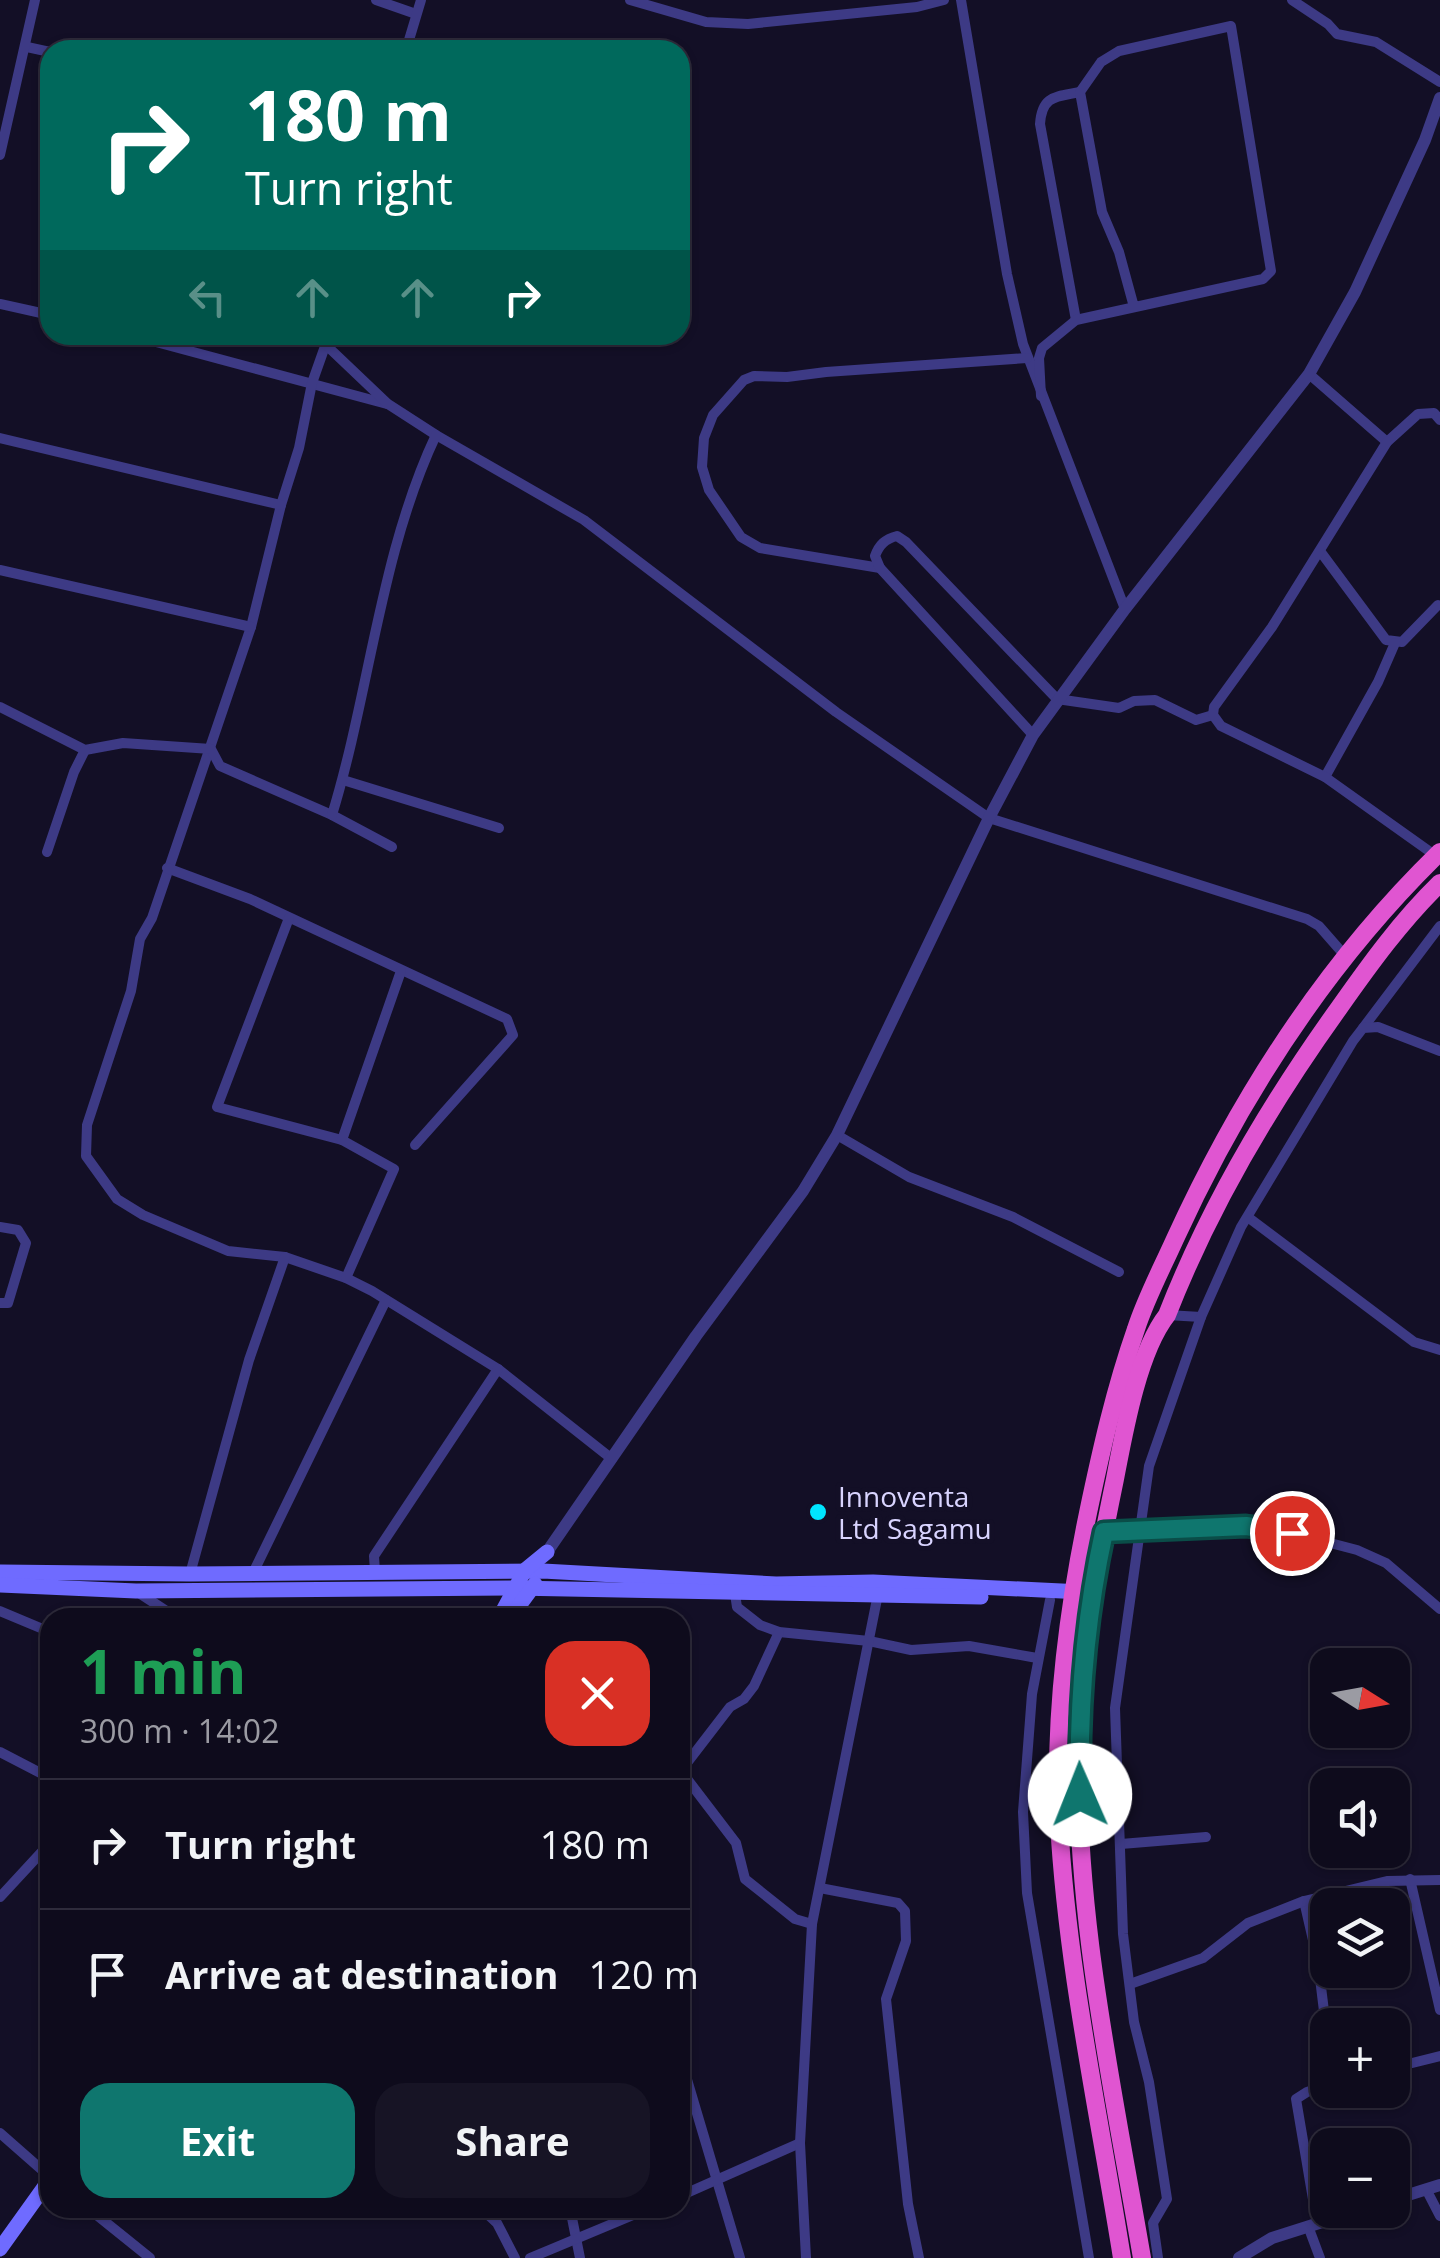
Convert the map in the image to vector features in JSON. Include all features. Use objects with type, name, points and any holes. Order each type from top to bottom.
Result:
[{"type":"highway","points":[[1122,2258],[1066,1918],[1058,1736],[1106,1427],[1136,1327],[1222,1142],[1263,1074],[1348,958],[1438,854]]},
{"type":"highway","points":[[1142,2258],[1087,1924],[1079,1726],[1081,1597],[1104,1532],[1124,1430],[1154,1332],[1167,1315],[1219,1198],[1286,1082],[1410,913],[1440,884]]},
{"type":"main road","points":[[508,1608],[525,1570],[547,1552]]},
{"type":"main road","points":[[513,1608],[543,1570],[547,1552]]},
{"type":"main road","points":[[0,1572],[543,1570],[776,1584],[873,1582],[1081,1597]]},
{"type":"main road","points":[[0,1586],[136,1591],[532,1588],[1050,1600],[1081,1597]]},
{"type":"main road","points":[[476,1588],[497,1608]]},
{"type":"main road","points":[[519,1608],[556,1590]]},
{"type":"main road","points":[[0,2249],[40,2192]]},
{"type":"street","points":[[0,155],[35,0]]},
{"type":"street","points":[[376,0],[416,14]]},
{"type":"street","points":[[409,40],[420,0]]},
{"type":"street","points":[[630,0],[706,22],[748,24],[917,8],[944,0]]},
{"type":"street","points":[[961,0],[1007,274],[1028,358],[1126,608]]},
{"type":"street","points":[[1292,0],[1337,34],[1376,42],[1440,82]]},
{"type":"street","points":[[1041,396],[1042,348],[1076,320],[1263,278],[1271,270],[1231,26],[1119,50],[1101,62],[1080,92],[1048,100],[1041,109],[1040,124],[1076,320]]},
{"type":"street","points":[[26,47],[40,50]]},
{"type":"street","points":[[1080,92],[1102,212],[1134,307]]},
{"type":"street","points":[[547,1552],[696,1336],[803,1192],[837,1136],[989,818],[1033,735],[1126,608],[1309,374],[1338,327],[1425,140],[1440,98]]},
{"type":"street","points":[[1425,140],[1440,146]]},
{"type":"street","points":[[0,304],[40,313]]},
{"type":"street","points":[[168,345],[388,404]]},
{"type":"street","points":[[326,345],[312,383],[299,448],[250,627],[152,918],[140,939],[131,991],[87,1125],[86,1156],[116,1199],[143,1214],[228,1250],[285,1258],[346,1278],[453,1338],[612,1459]]},
{"type":"street","points":[[333,345],[388,404],[436,436],[584,520],[836,712],[989,818],[1307,920],[1319,926],[1348,958]]},
{"type":"street","points":[[880,568],[760,548],[741,537],[709,490],[702,467],[704,438],[713,416],[744,380],[754,376],[787,377],[1028,358]]},
{"type":"street","points":[[1309,374],[1387,442]]},
{"type":"street","points":[[1438,854],[1326,777],[1221,726],[1213,715],[1214,707],[1272,627],[1387,442],[1418,414],[1434,413],[1440,420]]},
{"type":"street","points":[[332,815],[390,578],[422,465],[436,436]]},
{"type":"street","points":[[0,438],[281,505]]},
{"type":"street","points":[[1033,735],[880,568],[875,556],[878,547],[897,536],[906,542],[1057,699],[1119,708],[1134,701],[1155,700],[1196,720],[1213,715]]},
{"type":"street","points":[[1320,551],[1386,640],[1402,642],[1438,605]]},
{"type":"street","points":[[2,573],[250,627]]},
{"type":"street","points":[[1326,777],[1395,643]]},
{"type":"street","points":[[0,707],[84,750],[123,743],[211,750]]},
{"type":"street","points":[[47,852],[84,750]]},
{"type":"street","points":[[211,750],[220,766],[332,815],[392,847]]},
{"type":"street","points":[[343,780],[499,828]]},
{"type":"street","points":[[166,868],[250,899],[506,1019],[512,1035],[415,1145]]},
{"type":"street","points":[[289,918],[217,1107],[342,1140],[394,1168],[346,1278]]},
{"type":"street","points":[[1158,2258],[1153,2223],[1167,2199],[1124,1934],[1115,1708],[1149,1466],[1201,1317],[1241,1227],[1362,1028],[1440,926]]},
{"type":"street","points":[[342,1140],[401,971]]},
{"type":"street","points":[[1362,1028],[1378,1027],[1440,1050]]},
{"type":"street","points":[[837,1136],[909,1177],[1013,1217],[1119,1272]]},
{"type":"street","points":[[1249,1218],[1414,1342],[1440,1350]]},
{"type":"street","points":[[0,1227],[18,1230],[26,1243],[8,1302],[0,1303]]},
{"type":"street","points":[[190,1574],[248,1360],[285,1258]]},
{"type":"street","points":[[253,1573],[386,1300]]},
{"type":"street","points":[[1167,1315],[1201,1317]]},
{"type":"street","points":[[375,1572],[374,1556],[498,1369]]},
{"type":"street","points":[[1104,1532],[1246,1526],[1292,1533],[1358,1550],[1386,1563],[1440,1609]]},
{"type":"street","points":[[136,1591],[162,1608]]},
{"type":"street","points":[[735,1594],[737,1606],[760,1625],[778,1632],[911,1650],[969,1646],[1036,1658]]},
{"type":"street","points":[[806,2258],[800,2142],[812,1924],[878,1594]]},
{"type":"street","points":[[1050,1600],[1036,1658],[1023,1812],[1027,1892],[1089,2258]]},
{"type":"street","points":[[0,1610],[40,1628]]},
{"type":"street","points":[[690,1759],[730,1707],[744,1699],[754,1686],[778,1632]]},
{"type":"street","points":[[0,1752],[40,1773]]},
{"type":"street","points":[[690,1784],[736,1842],[746,1879],[795,1919],[812,1924]]},
{"type":"street","points":[[1121,1844],[1206,1837]]},
{"type":"street","points":[[0,1896],[40,1854]]},
{"type":"street","points":[[1130,1984],[1204,1958],[1248,1923],[1304,1901],[1410,1879],[1440,1880]]},
{"type":"street","points":[[1410,1879],[1440,2010]]},
{"type":"street","points":[[820,1888],[898,1903],[905,1911],[906,1941],[886,1999],[906,2185],[920,2258]]},
{"type":"street","points":[[1304,1901],[1324,2008]]},
{"type":"street","points":[[1410,2064],[1440,2056]]},
{"type":"street","points":[[1310,2091],[1296,2100],[1310,2203]]},
{"type":"street","points":[[690,2092],[740,2258]]},
{"type":"street","points":[[0,2133],[40,2169]]},
{"type":"street","points":[[690,2192],[800,2142]]},
{"type":"street","points":[[1433,2187],[1440,2216]]},
{"type":"street","points":[[100,2218],[150,2258]]},
{"type":"street","points":[[491,2218],[515,2258]]},
{"type":"street","points":[[571,2218],[580,2258]]},
{"type":"street","points":[[530,2258],[625,2218]]},
{"type":"street","points":[[1238,2258],[1272,2238],[1310,2226]]},
{"type":"street","points":[[1314,2228],[1320,2258]]},
{"type":"place","name":"Innoventa Ltd Sagamu","points":[[818,1512]]},
{"type":"route","points":[[1080,1795],[1079,1726],[1090,1602],[1104,1532],[1246,1526],[1292,1533]]}]
